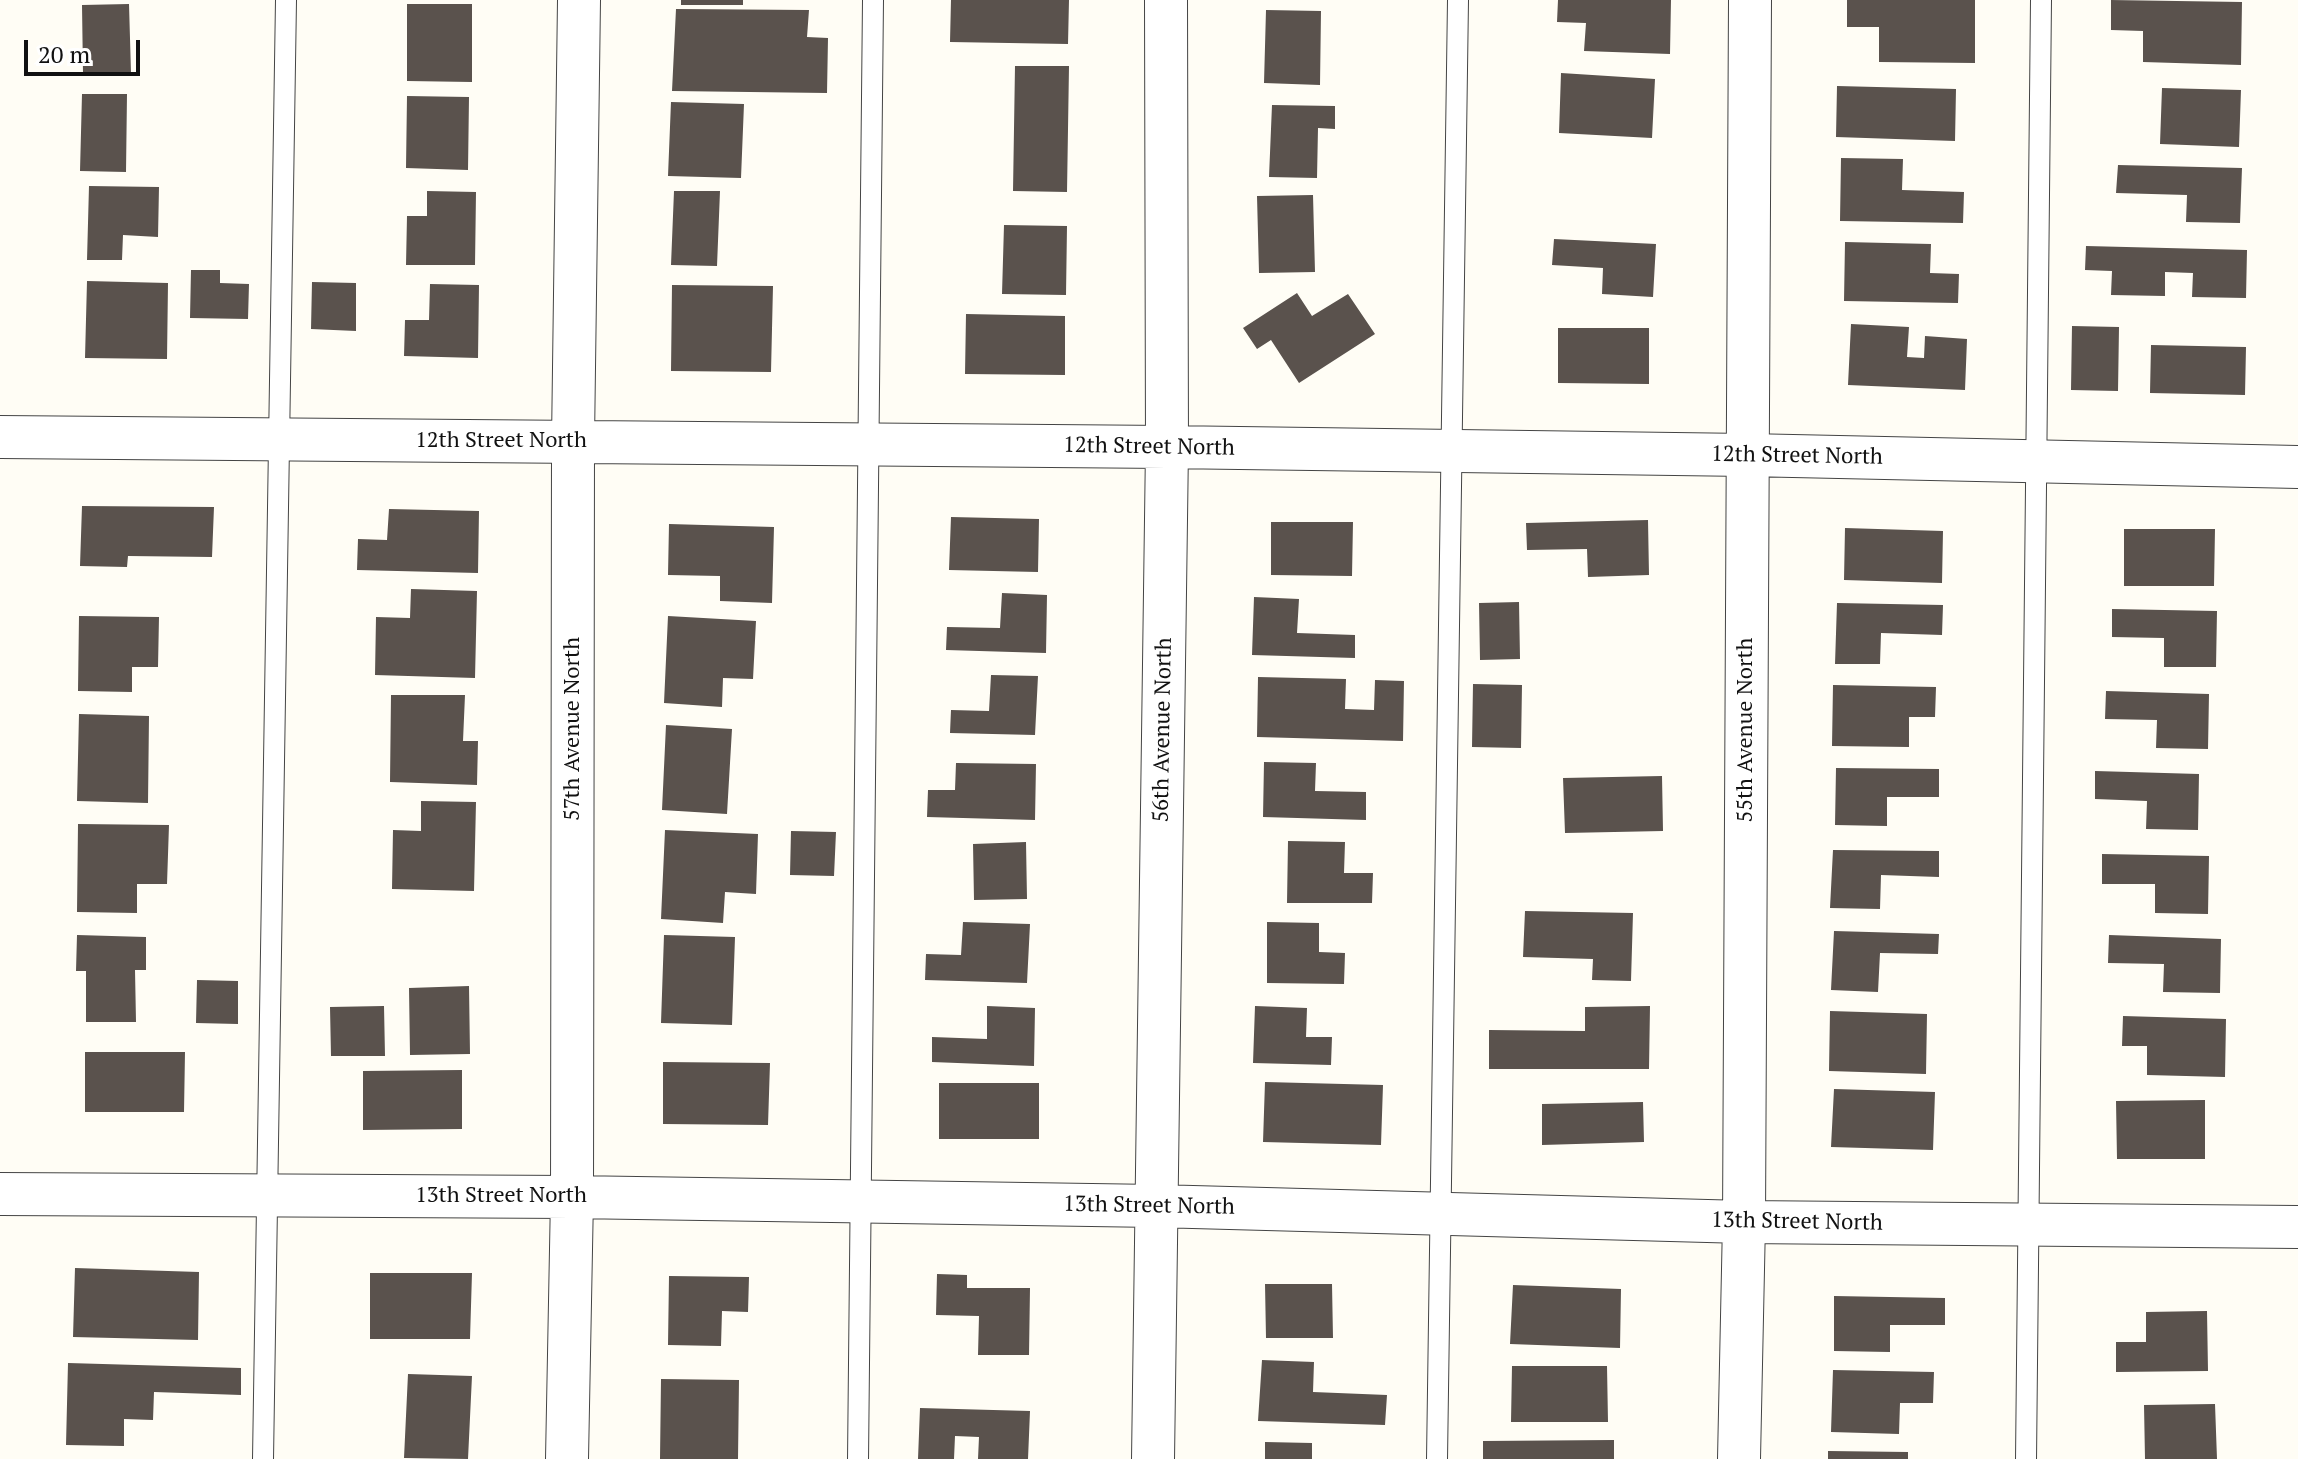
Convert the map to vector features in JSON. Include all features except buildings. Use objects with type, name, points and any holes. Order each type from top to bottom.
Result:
[{"type":"street","name":"57th Avenue North","points":[[567,1459],[572,1197],[573,441],[579,0]]},
{"type":"street","name":"56th Avenue North","points":[[1153,1459],[1167,447],[1166,0]]},
{"type":"street","name":"55th Avenue North","points":[[1739,1459],[1744,1222],[1750,0]]},
{"type":"street","name":"12th Street North","points":[[0,437],[1167,447],[2298,467]]},
{"type":"street","name":"13th Street North","points":[[0,1194],[862,1201],[1744,1222],[2298,1227]]},
{"type":"lane","points":[[263,1459],[286,0]]},
{"type":"lane","points":[[858,1459],[873,0]]},
{"type":"lane","points":[[1437,1459],[1458,0]]},
{"type":"lane","points":[[2026,1459],[2041,0]]}]
